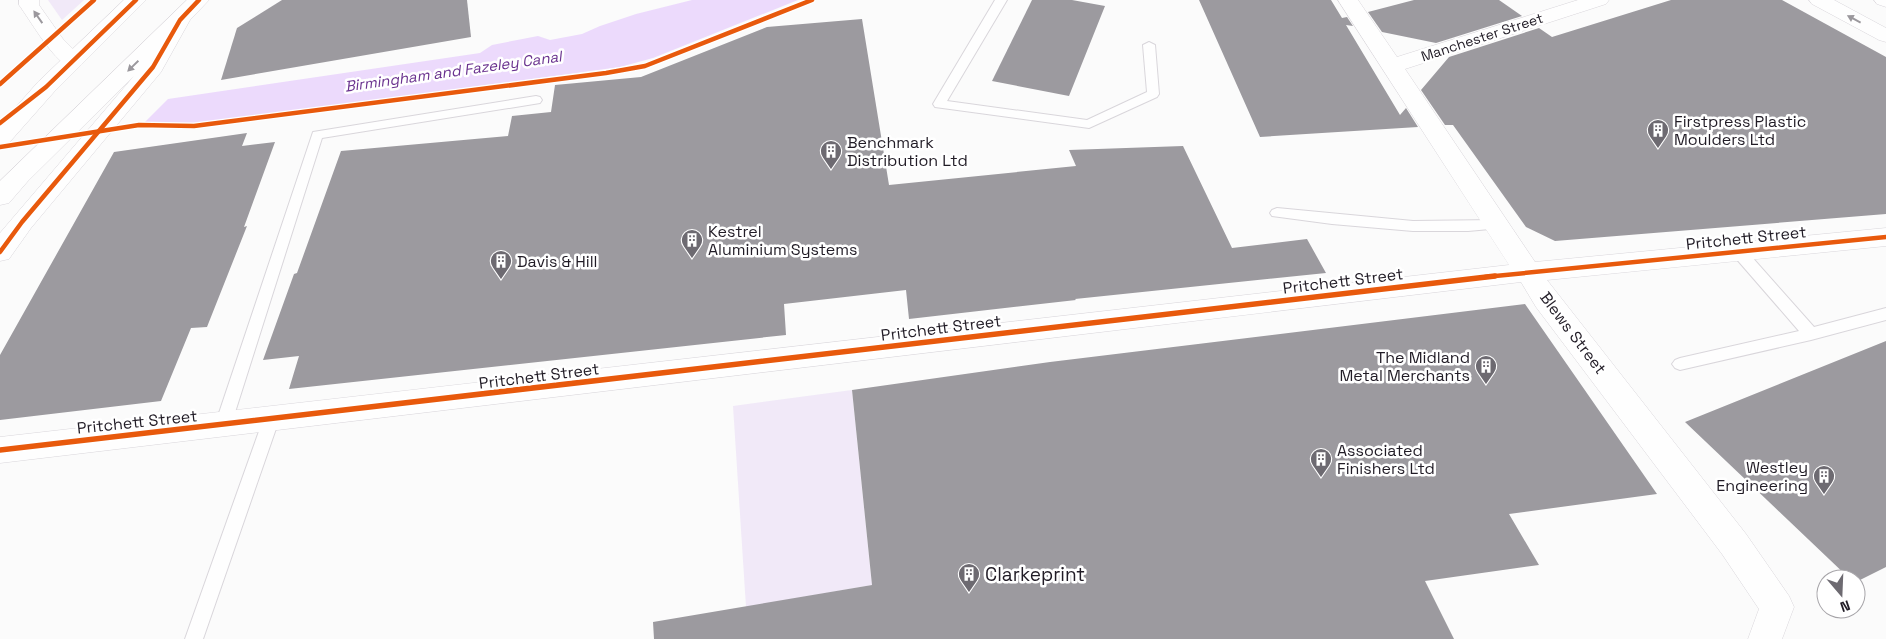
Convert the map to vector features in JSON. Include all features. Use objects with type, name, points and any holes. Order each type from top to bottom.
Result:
[{"type":"main road","points":[[29,0],[29,4],[51,36],[73,60]]},
{"type":"main road","points":[[0,139],[46,87],[136,0]]},
{"type":"main road","points":[[0,197],[26,168],[200,0]]},
{"type":"main road","name":"Blews Street","points":[[1348,0],[1546,300],[1734,544],[1777,607],[1765,639]]},
{"type":"main road","name":"Manchester Street","points":[[1392,66],[1599,0]]},
{"type":"main road","points":[[1818,0],[1886,36]]},
{"type":"main road","points":[[0,252],[22,222],[153,67],[180,20]]},
{"type":"main road","points":[[0,123],[46,87]]},
{"type":"main road","name":"Pritchett Street","points":[[0,450],[271,420],[1528,272],[1886,237]]},
{"type":"lane","points":[[1001,0],[939,104],[1089,124],[1153,94],[1149,44]]},
{"type":"lane","points":[[223,425],[317,135],[536,100]]},
{"type":"lane","points":[[1277,213],[1365,224],[1468,227],[1496,225]]},
{"type":"lane","points":[[1738,251],[1811,334]]},
{"type":"lane","points":[[1680,364],[1811,334],[1886,314]]},
{"type":"lane","points":[[194,639],[271,420]]},
{"type":"shaded area","points":[[48,0],[84,0],[62,20]]},
{"type":"shaded area","points":[[852,390],[872,585],[746,607],[733,406]]},
{"type":"water","name":"Birmingham and Fazeley Canal","points":[[692,0],[798,0],[653,58],[620,67],[198,124],[144,123],[168,99],[480,53],[492,45],[538,36],[550,40],[582,34],[636,14]]},
{"type":"building","points":[[282,0],[467,0],[471,37],[221,80],[237,28]]},
{"type":"building","points":[[1032,0],[1072,0],[1105,6],[1069,96],[992,81]]},
{"type":"building","points":[[1199,0],[1331,0],[1342,18],[1347,17],[1353,26],[1346,25],[1400,115],[1406,108],[1418,127],[1260,137]]},
{"type":"building","points":[[1414,0],[1499,0],[1522,16],[1436,43],[1382,32],[1368,12]]},
{"type":"building","name":"Firstpress Plastic Moulders Ltd","points":[[1671,0],[1782,0],[1886,57],[1886,214],[1555,241],[1526,227],[1453,125],[1445,125],[1421,90],[1449,57],[1539,28],[1552,37]]},
{"type":"building","points":[[862,19],[889,185],[1076,166],[1069,150],[1183,146],[1232,248],[1307,239],[1326,273],[1075,299],[909,319],[906,290],[784,304],[786,335],[289,389],[299,356],[263,360],[341,151],[508,136],[512,116],[551,112],[555,85],[641,77],[767,27]]},
{"type":"building","points":[[247,133],[242,146],[275,142],[244,227],[247,226],[207,327],[191,328],[161,401],[0,420],[0,355],[114,152]]},
{"type":"building","points":[[1525,304],[1657,494],[1509,514],[1539,565],[1425,581],[1454,639],[654,639],[653,622],[872,585],[852,390],[1050,362]]},
{"type":"building","name":"Westley Engineering","points":[[1886,341],[1886,567],[1866,577],[1866,569],[1839,569],[1685,422]]},
{"type":"cycle path","points":[[0,84],[94,0]]},
{"type":"cycle path","points":[[0,123],[46,87],[136,0]]},
{"type":"cycle path","points":[[0,252],[22,222],[153,67],[180,20],[199,0]]},
{"type":"cycle path","points":[[0,147],[139,125],[194,126],[606,73],[645,66],[812,0]]},
{"type":"cycle path","points":[[0,450],[1528,272],[1886,237]]},
{"type":"place","name":"Firstpress Plastic Moulders Ltd","points":[[1658,149]]},
{"type":"place","name":"Benchmark Distribution Ltd","points":[[831,170]]},
{"type":"place","name":"Kestrel Aluminium Systems","points":[[692,259]]},
{"type":"place","name":"Davis & Hill","points":[[501,280]]},
{"type":"place","name":"The Midland Metal Merchants","points":[[1486,385]]},
{"type":"place","name":"Associated Finishers Ltd","points":[[1321,478]]},
{"type":"place","name":"Westley Engineering","points":[[1824,495]]},
{"type":"place","name":"Clarkeprint","points":[[969,593]]}]
